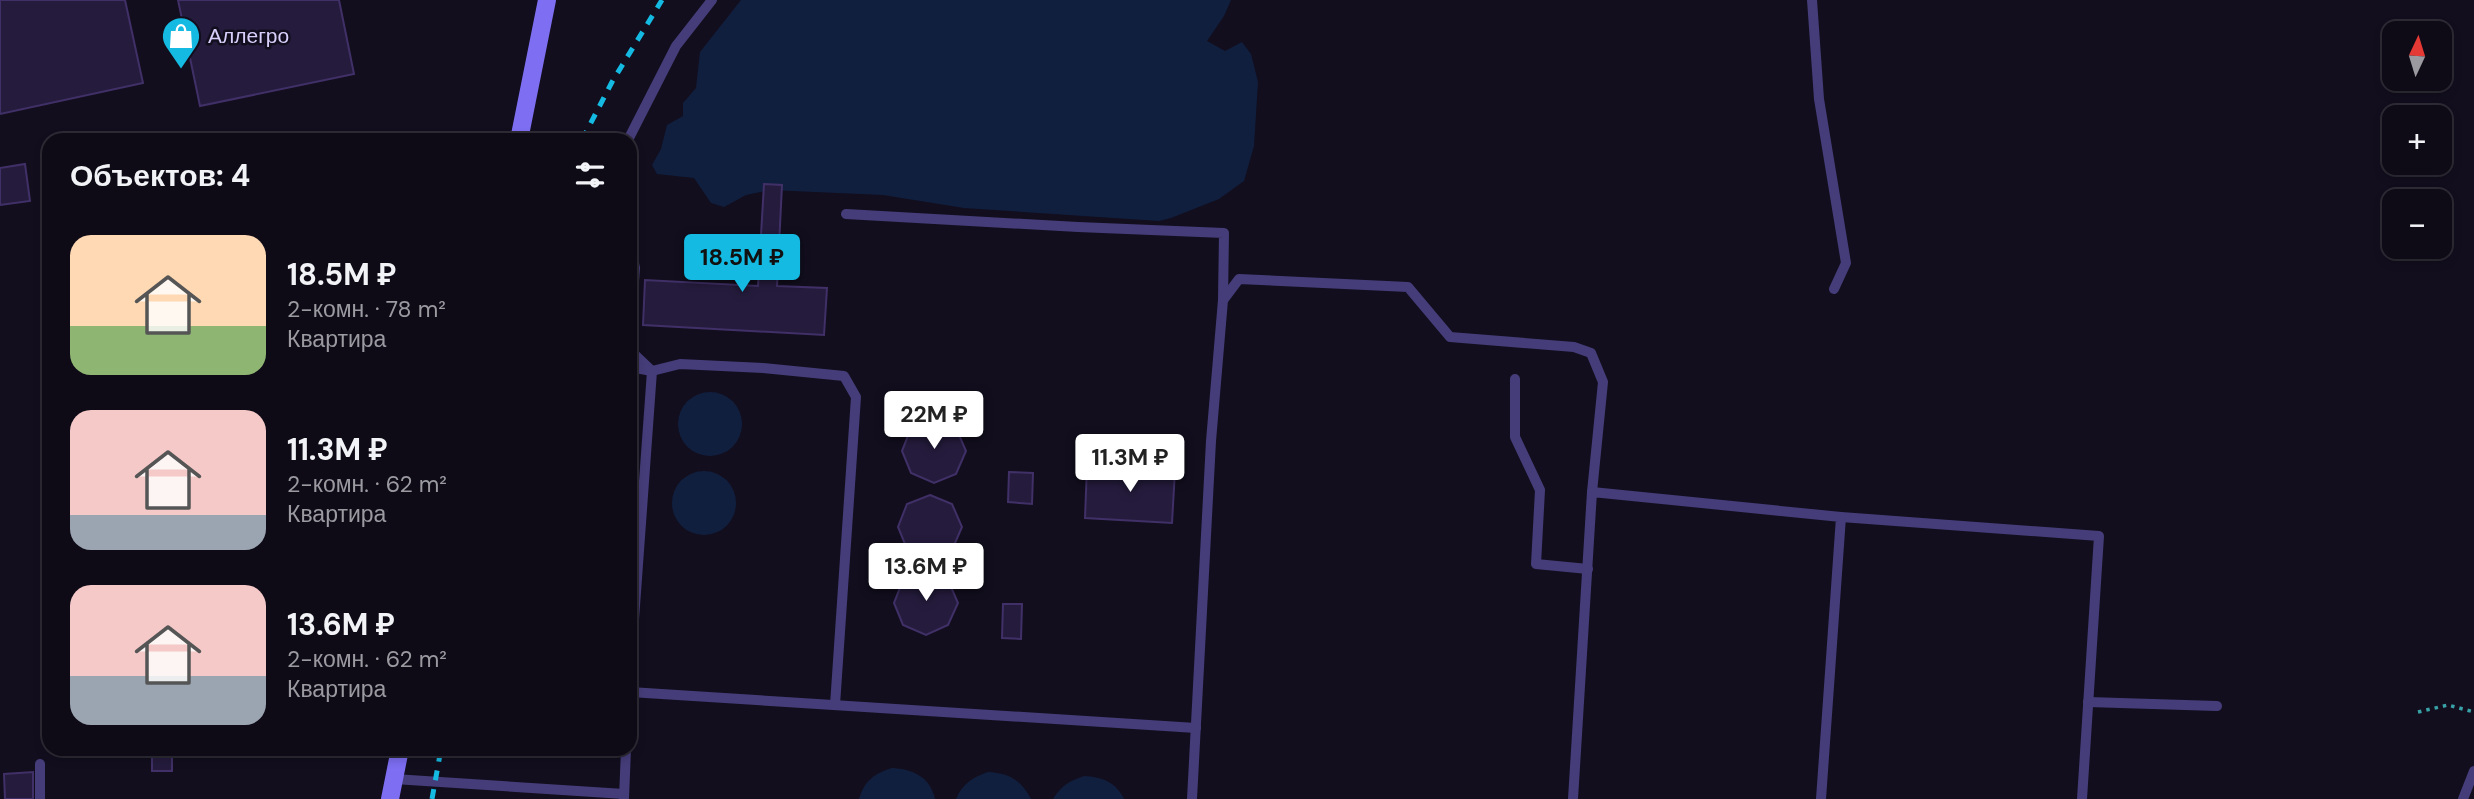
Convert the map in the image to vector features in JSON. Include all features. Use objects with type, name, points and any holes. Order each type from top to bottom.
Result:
[{"type":"street","points":[[520,133],[547,0]]},
{"type":"street","points":[[390,799],[399,756]]},
{"type":"lane","points":[[632,133],[676,46],[712,0]]},
{"type":"lane","points":[[1812,0],[1819,99],[1846,263],[1834,289]]},
{"type":"lane","points":[[846,214],[1224,233],[1223,300],[1211,441],[1192,799]]},
{"type":"lane","points":[[1223,300],[1239,279],[1408,286],[1450,337],[1574,347],[1591,353],[1602,383],[1592,492],[1573,799]]},
{"type":"lane","points":[[637,357],[652,371]]},
{"type":"lane","points":[[637,368],[652,371],[680,364],[763,368],[844,376],[850,386],[856,397],[835,705]]},
{"type":"lane","points":[[637,578],[652,371]]},
{"type":"lane","points":[[1515,379],[1515,437],[1540,490],[1536,564],[1588,569]]},
{"type":"lane","points":[[1592,492],[1841,517],[2099,536],[2082,799]]},
{"type":"lane","points":[[1821,799],[1841,517]]},
{"type":"lane","points":[[637,692],[1196,728]]},
{"type":"lane","points":[[2088,702],[2217,706]]},
{"type":"lane","points":[[394,779],[624,796],[626,756]]},
{"type":"lane","points":[[40,764],[40,799]]},
{"type":"lane","points":[[2463,799],[2474,771]]},
{"type":"path","points":[[2418,712],[2448,705],[2474,712]]},
{"type":"water","points":[[741,0],[1231,0],[1207,41],[1225,51],[1242,42],[1251,54],[1258,82],[1254,146],[1244,181],[1219,199],[1159,221],[964,208],[883,195],[770,190],[746,195],[724,207],[711,203],[694,178],[657,174],[652,165],[661,149],[667,125],[683,116],[683,103],[696,88],[700,52]]},
{"type":"water","points":[[710,392],[728,398],[736,406],[742,424],[736,442],[728,450],[710,456],[692,450],[684,442],[678,424],[684,406],[692,398]]},
{"type":"water","points":[[704,471],[722,477],[730,485],[736,503],[730,521],[722,529],[704,535],[686,529],[678,521],[672,503],[678,485],[686,477]]},
{"type":"water","points":[[892,768],[914,772],[920,776],[933,791],[935,799],[859,799],[871,779]]},
{"type":"water","points":[[988,772],[1014,779],[1031,799],[956,799],[961,789],[969,782]]},
{"type":"water","points":[[1084,776],[1108,782],[1117,788],[1124,799],[1053,799],[1066,785]]},
{"type":"building","points":[[0,0],[125,0],[143,83],[0,114]]},
{"type":"building","points":[[178,0],[339,0],[354,74],[200,106]]},
{"type":"building","points":[[25,164],[30,201],[0,205],[0,168]]},
{"type":"building","points":[[764,184],[782,185],[777,286],[827,288],[824,335],[643,325],[645,280],[758,286]]},
{"type":"building","points":[[934,419],[956,428],[966,451],[956,474],[934,483],[911,473],[902,451],[911,428]]},
{"type":"building","points":[[1087,466],[1175,470],[1172,523],[1085,518]]},
{"type":"building","points":[[1009,472],[1033,473],[1032,504],[1008,502]]},
{"type":"building","points":[[930,495],[952,504],[962,527],[952,550],[930,559],[907,549],[898,527],[907,504]]},
{"type":"building","points":[[926,571],[948,580],[958,603],[948,625],[926,635],[903,625],[894,603],[903,580]]},
{"type":"building","points":[[1003,604],[1022,604],[1021,639],[1002,638]]},
{"type":"building","points":[[152,756],[172,756],[172,771],[152,771]]},
{"type":"building","points":[[33,772],[33,799],[5,799],[4,774]]},
{"type":"railway","points":[[586,133],[612,82],[662,0]]},
{"type":"railway","points":[[432,799],[440,756]]},
{"type":"place","name":"Аллегро","points":[[181,70]]}]
